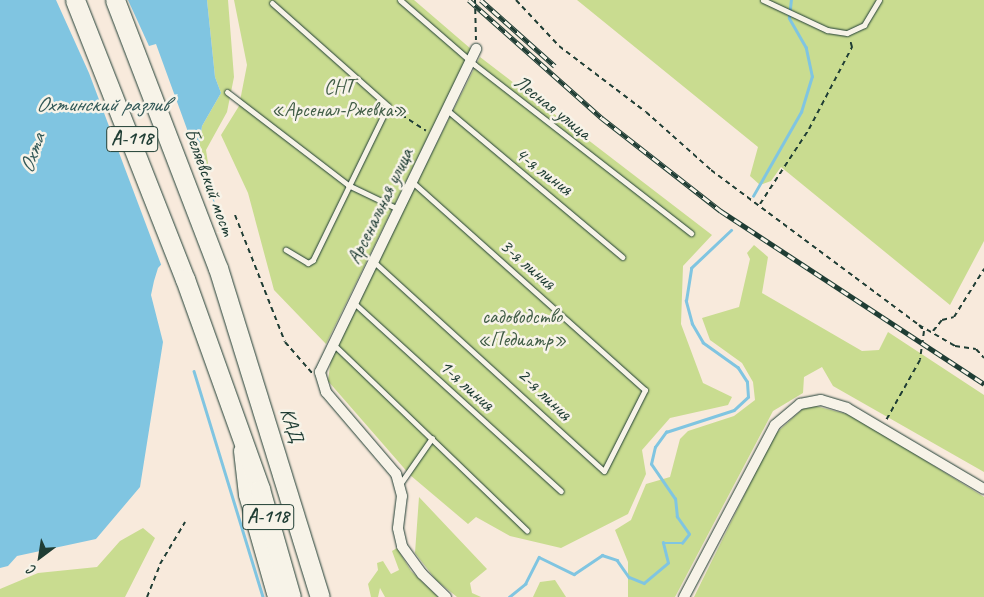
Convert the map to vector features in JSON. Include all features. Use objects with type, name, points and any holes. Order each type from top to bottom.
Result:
[{"type":"highway","name":"А-118","points":[[75,0],[186,279],[291,597]]},
{"type":"highway","name":"Беляевский мост","points":[[114,0],[218,268]]},
{"type":"highway","name":"КАД","points":[[218,268],[320,597]]},
{"type":"main road","points":[[240,439],[247,495],[276,597]]},
{"type":"street","name":"Арсенальная улица","points":[[320,378],[332,343],[476,49]]},
{"type":"street","points":[[320,378],[326,392],[389,464],[400,485],[398,528],[402,546],[422,574],[446,597]]},
{"type":"street","points":[[684,597],[775,425],[800,404],[821,400],[847,408],[984,489]]},
{"type":"lane","name":"Лесная улица","points":[[400,0],[470,61],[691,232]]},
{"type":"lane","points":[[763,0],[827,30],[847,32],[864,25],[879,0]]},
{"type":"lane","points":[[272,3],[388,106]]},
{"type":"lane","points":[[227,92],[348,186],[398,210]]},
{"type":"lane","name":"Арсенальная улица","points":[[286,250],[308,263],[313,260],[388,106]]},
{"type":"lane","name":"4-я линия","points":[[447,110],[622,258]]},
{"type":"lane","name":"3-я линия","points":[[412,182],[645,390]]},
{"type":"lane","name":"2-я линия","points":[[373,260],[604,471],[645,390]]},
{"type":"lane","name":"1-я линия","points":[[352,301],[561,491]]},
{"type":"lane","points":[[332,343],[527,531]]},
{"type":"lane","points":[[400,485],[432,438]]},
{"type":"path","points":[[476,0],[476,49]]},
{"type":"path","points":[[516,0],[585,68],[754,201],[919,325],[924,331],[920,360],[881,429]]},
{"type":"path","points":[[760,205],[809,130],[852,47],[847,32]]},
{"type":"path","points":[[388,106],[434,136]]},
{"type":"path","points":[[235,215],[291,353],[320,378]]},
{"type":"path","points":[[933,331],[942,320],[954,317],[984,269]]},
{"type":"path","points":[[919,325],[933,331],[955,346],[976,349],[984,358]]},
{"type":"path","points":[[147,597],[160,564],[186,522]]},
{"type":"green space","points":[[207,0],[228,0],[234,77],[227,112],[206,150],[211,183],[198,154],[202,126],[221,93],[215,77]]},
{"type":"green space","name":"СНТ «Арсенал-Ржевка»","points":[[234,0],[414,0],[471,49],[326,344],[274,290],[248,193],[221,135],[239,106],[247,65]]},
{"type":"green space","points":[[577,0],[984,0],[984,241],[950,305],[781,167],[771,181],[760,185],[750,176],[758,147]]},
{"type":"green space","name":"садоводство «Педиатр»","points":[[480,57],[712,235],[683,266],[681,324],[703,383],[732,397],[728,405],[670,418],[642,450],[646,474],[628,514],[561,548],[510,536],[476,517],[468,524],[410,475],[328,381],[332,351]]},
{"type":"green space","points":[[754,245],[768,257],[762,293],[862,351],[879,350],[888,332],[984,395],[984,472],[833,386],[822,367],[804,377],[803,393],[773,411],[675,597],[628,597],[628,562],[615,530],[631,520],[646,484],[670,477],[680,439],[688,431],[734,416],[755,400],[753,382],[742,363],[710,340],[702,318],[739,307],[750,259],[747,253]]},
{"type":"green space","points":[[808,404],[854,416],[984,497],[984,597],[694,597],[774,435]]},
{"type":"green space","points":[[419,497],[487,569],[470,583],[472,593],[481,597],[457,597],[436,580],[415,553]]},
{"type":"green space","points":[[143,528],[155,538],[125,597],[0,597],[0,589],[38,573],[97,567],[120,541]]},
{"type":"green space","points":[[397,548],[411,571],[438,597],[385,597],[380,588],[378,597],[371,597],[368,584],[378,570],[377,563],[383,561],[391,574],[399,570],[392,551]]},
{"type":"green space","points":[[555,580],[566,597],[533,597],[540,582]]},
{"type":"water","name":"Охтинский разлив","points":[[0,0],[207,0],[215,77],[221,93],[202,126],[198,154],[211,183],[217,216],[175,250],[158,268],[151,295],[163,342],[140,487],[96,539],[17,556],[8,566],[0,568]]},
{"type":"pier","points":[[56,0],[128,0],[149,46],[156,44],[219,217],[198,246],[176,252],[162,267],[89,73]]},
{"type":"waterway","points":[[753,196],[801,112],[812,77],[806,48],[789,18],[791,0]]},
{"type":"waterway","points":[[509,597],[525,584],[539,557],[574,574],[602,555],[617,560],[629,577],[644,583],[668,563],[663,543],[682,543],[689,534],[677,517],[675,499],[651,464],[655,447],[666,432],[734,410],[748,397],[747,382],[738,368],[703,343],[692,324],[686,301],[691,268],[731,230]]},
{"type":"waterway","points":[[194,371],[263,597]]},
{"type":"railway","points":[[469,0],[602,118],[721,211],[984,384]]},
{"type":"railway","points":[[481,0],[555,66]]},
{"type":"water label","name":"Охта","points":[[32,153]]}]
